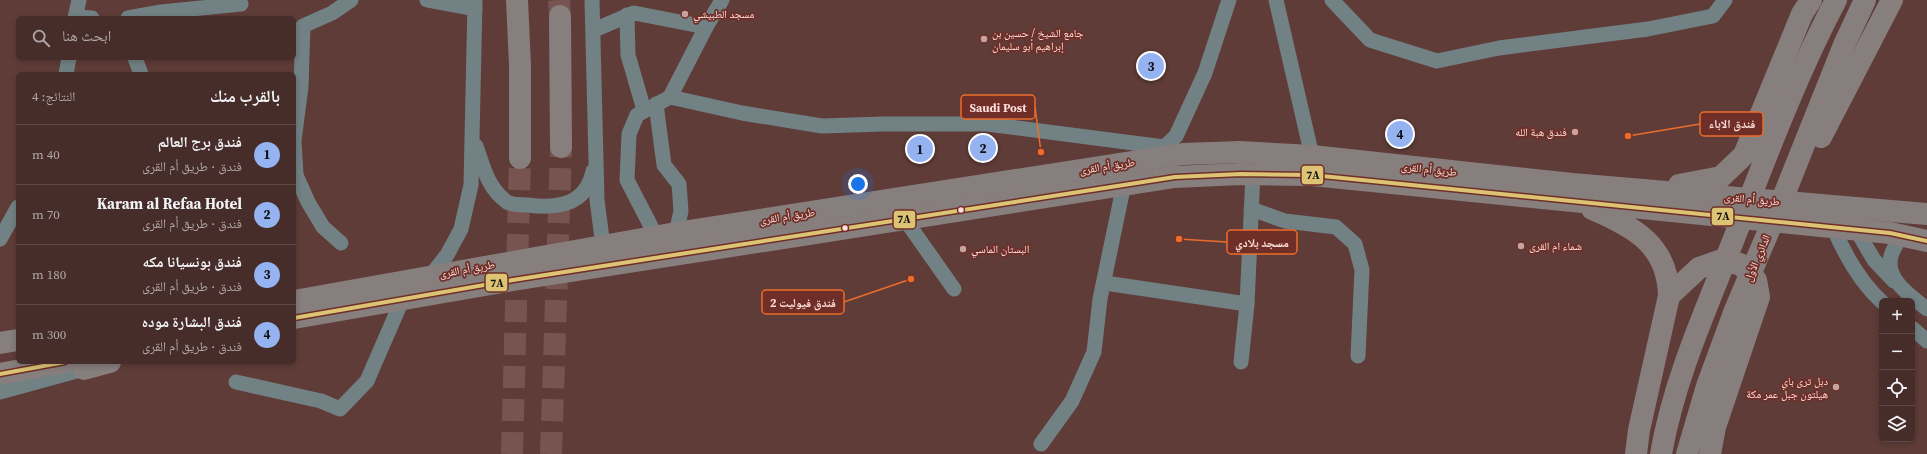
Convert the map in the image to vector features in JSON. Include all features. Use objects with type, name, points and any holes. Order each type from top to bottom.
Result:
[{"type":"highway","points":[[517,0],[520,65],[520,158]]},
{"type":"highway","points":[[1574,193],[1684,185],[1721,177],[1744,155],[1802,14],[1811,0]]},
{"type":"highway","points":[[1661,454],[1665,430],[1682,372],[1705,310],[1779,126],[1819,32],[1836,0]]},
{"type":"highway","name":"الدائري الأول","points":[[1687,454],[1707,386],[1730,324],[1844,45],[1865,0]]},
{"type":"highway","points":[[1784,195],[1806,165],[1892,0]]},
{"type":"highway","points":[[560,16],[560,147]]},
{"type":"highway","name":"طريق أم القرى","points":[[296,300],[666,235],[1158,153],[1183,154],[1240,152],[1312,156],[1834,229],[1896,235],[1927,241]]},
{"type":"highway","points":[[1124,184],[1158,153]]},
{"type":"highway","name":"طريق أم القرى","points":[[296,318],[403,298],[904,218],[1174,177],[1253,174],[1312,175],[1574,193],[1927,214]]},
{"type":"highway","points":[[1574,193],[1610,217],[1643,236],[1657,252],[1669,283],[1669,296],[1639,430],[1636,454]]},
{"type":"highway","name":"طريق أم القرى","points":[[1896,235],[1927,235]]},
{"type":"highway","points":[[1669,296],[1699,268],[1719,261],[1740,264],[1756,280],[1759,298],[1715,427],[1710,454]]},
{"type":"highway","points":[[0,343],[16,340]]},
{"type":"highway","points":[[0,359],[16,356]]},
{"type":"highway","points":[[0,374],[87,364]]},
{"type":"street","points":[[75,16],[79,0]]},
{"type":"street","points":[[296,126],[301,87],[303,26],[332,13],[351,0]]},
{"type":"street","points":[[427,0],[475,4],[471,185],[460,229],[447,255],[431,275]]},
{"type":"street","points":[[592,0],[594,30],[594,109],[597,200],[603,246]]},
{"type":"street","points":[[627,15],[628,55],[650,107],[664,165],[679,184],[681,212],[666,235],[627,180],[629,134],[637,115],[650,107],[670,96],[706,27],[722,0]]},
{"type":"street","points":[[670,96],[742,113],[822,126],[883,124],[987,124],[1158,153],[1176,136],[1205,73],[1229,0]]},
{"type":"street","points":[[1276,0],[1312,156]]},
{"type":"street","points":[[1332,0],[1370,40],[1437,61],[1499,48],[1648,29],[1713,16],[1726,0]]},
{"type":"street","points":[[139,16],[161,12],[241,4]]},
{"type":"street","points":[[594,30],[634,12],[706,27]]},
{"type":"street","points":[[66,72],[69,60]]},
{"type":"street","points":[[136,60],[140,72]]},
{"type":"street","points":[[473,138],[491,187],[508,203],[542,207],[560,205],[574,200],[588,188],[596,159]]},
{"type":"street","points":[[1242,362],[1247,304],[1253,174]]},
{"type":"street","points":[[296,177],[308,202],[323,227],[341,243]]},
{"type":"street","points":[[1041,444],[1072,401],[1094,352],[1100,299],[1105,283],[1124,184]]},
{"type":"street","points":[[1251,209],[1286,221],[1336,227],[1355,244],[1362,270],[1358,356]]},
{"type":"street","points":[[0,238],[16,211]]},
{"type":"street","points":[[904,218],[954,289]]},
{"type":"street","points":[[1834,229],[1843,250],[1861,277],[1879,298]]},
{"type":"street","points":[[1857,231],[1874,260],[1894,281],[1927,310]]},
{"type":"street","points":[[1894,281],[1890,263],[1896,235]]},
{"type":"street","points":[[1105,283],[1247,304]]},
{"type":"street","points":[[236,382],[321,401],[340,409],[367,381],[403,298]]},
{"type":"street","points":[[1915,331],[1927,341]]},
{"type":"street","points":[[0,392],[75,365]]},
{"type":"tunnel","points":[[559,0],[560,16]]},
{"type":"tunnel","points":[[551,454],[561,147]]},
{"type":"tunnel","points":[[512,454],[520,158]]},
{"type":"transit line","name":"7A","points":[[296,318],[513,280],[1175,177],[1241,174],[1312,175],[1890,233],[1927,241]]},
{"type":"transit line","name":"7A","points":[[0,374],[54,364]]},
{"type":"place","name":"مسجد الطبيشي","points":[[685,14]]},
{"type":"place","name":"جامع الشيخ / حسين بن إبراهيم أبو سليمان","points":[[984,39]]},
{"type":"place","name":"فندق بونسيانا مكه","points":[[1151,66]]},
{"type":"place","name":"فندق هبة الله","points":[[1575,132]]},
{"type":"place","name":"فندق البشارة موده","points":[[1400,134]]},
{"type":"place","name":"فندق الاباء","points":[[1628,136]]},
{"type":"place","name":"Karam al Refaa Hotel","points":[[983,148]]},
{"type":"place","name":"فندق برج العالم","points":[[920,149]]},
{"type":"place","name":"Saudi Post","points":[[1041,152]]},
{"type":"place","name":"مسجد بلادي","points":[[1179,239]]},
{"type":"place","name":"شماء ام القرى","points":[[1521,246]]},
{"type":"place","name":"البستان الماسي","points":[[963,249]]},
{"type":"place","name":"فندق فيوليت 2","points":[[911,279]]},
{"type":"place","name":"دبل ترى باي هيلتون جبل عمر مكة","points":[[1836,387]]}]
